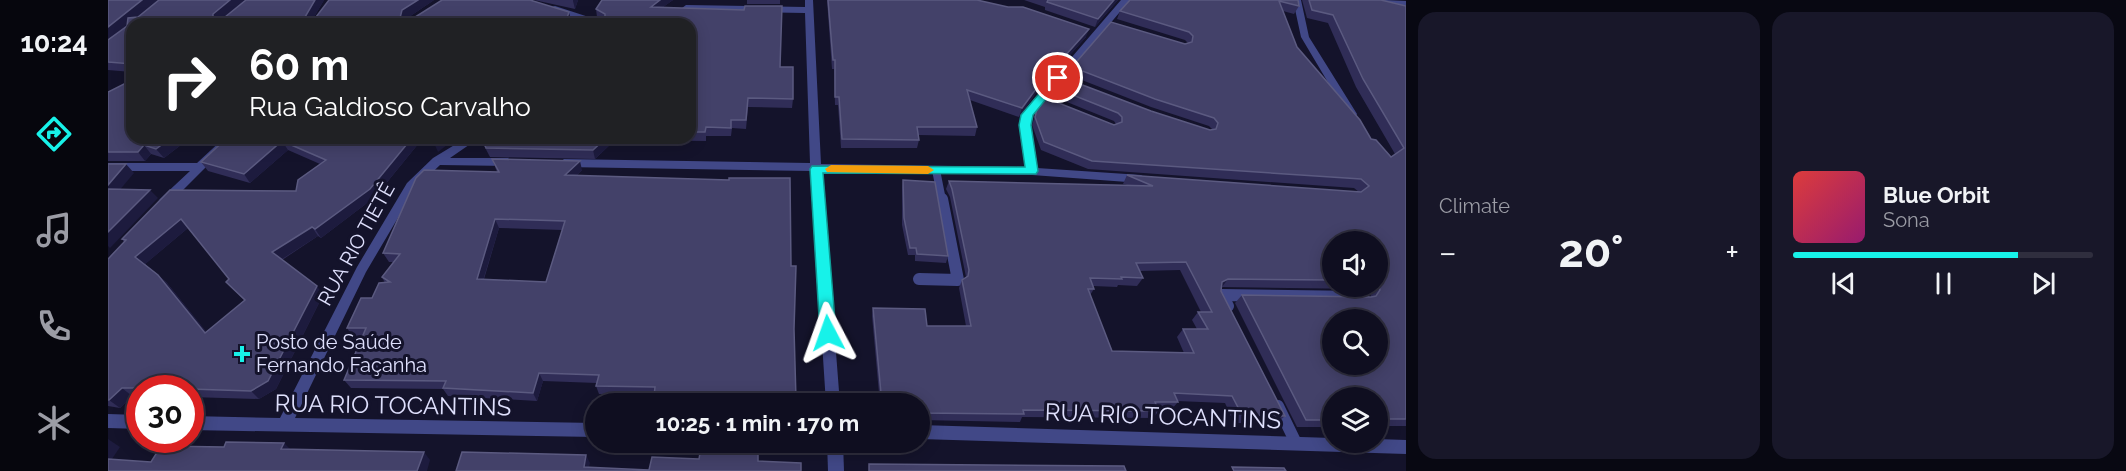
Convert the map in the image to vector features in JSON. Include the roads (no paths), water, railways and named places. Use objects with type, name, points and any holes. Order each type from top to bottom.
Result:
[{"type":"street","points":[[1032,171],[1025,125],[1027,115],[1040,98],[1063,80],[1092,32],[1107,23],[1126,0]]},
{"type":"street","points":[[1297,0],[1305,37],[1355,120]]},
{"type":"street","points":[[1388,0],[1406,4]]},
{"type":"street","points":[[673,8],[809,5],[816,169],[832,393]]},
{"type":"street","points":[[548,7],[582,18]]},
{"type":"street","points":[[159,207],[223,144]]},
{"type":"street","name":"RUA RIO TIETÊ","points":[[284,425],[361,270],[411,186],[437,160],[464,144]]},
{"type":"street","points":[[437,160],[520,162]]},
{"type":"street","points":[[556,163],[1032,171],[1149,180]]},
{"type":"street","points":[[108,167],[198,167]]},
{"type":"street","points":[[108,421],[126,422]]},
{"type":"street","name":"RUA RIO TOCANTINS","points":[[204,423],[585,430]]},
{"type":"street","name":"RUA RIO TOCANTINS","points":[[930,432],[1406,447]]},
{"type":"street","points":[[835,453],[836,471]]},
{"type":"lane","points":[[1107,23],[1118,26]]},
{"type":"lane","points":[[1040,98],[1050,102]]},
{"type":"lane","points":[[919,279],[958,280],[936,170]]},
{"type":"lane","points":[[1233,316],[1222,295],[1322,296]]},
{"type":"lane","points":[[1270,390],[1296,443]]},
{"type":"place","name":"Posto de Saúde Fernando Façanha","points":[[242,354]]}]
